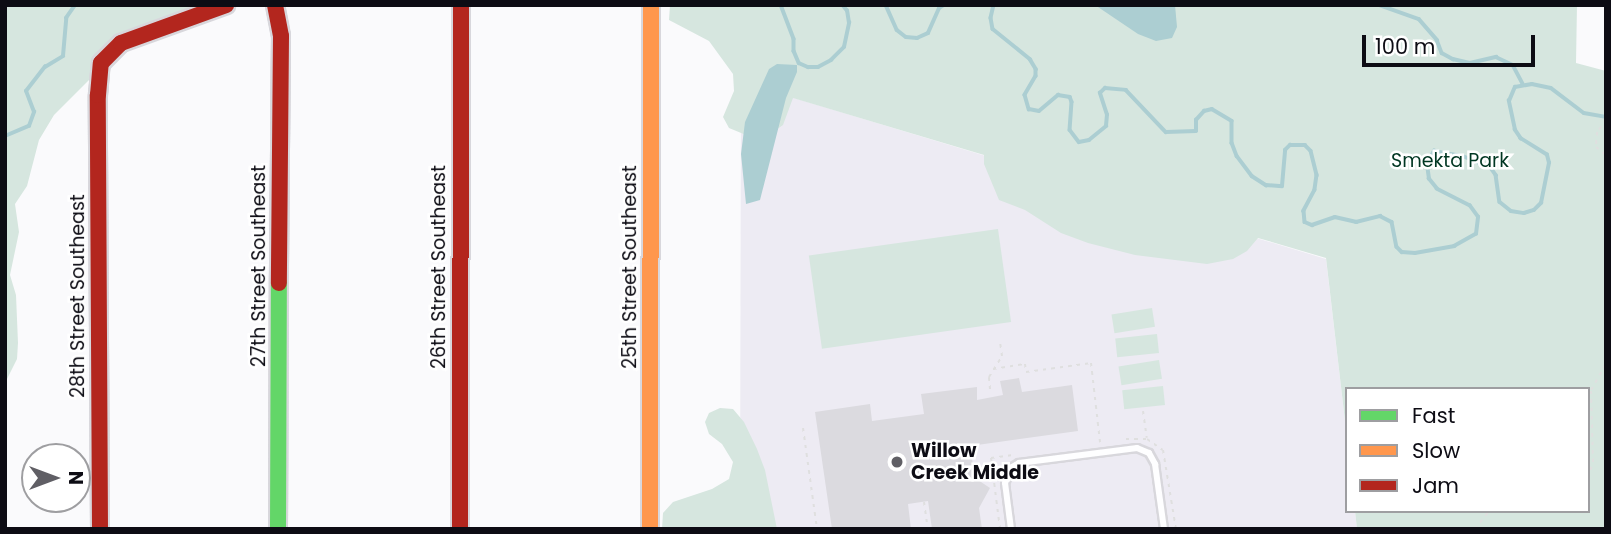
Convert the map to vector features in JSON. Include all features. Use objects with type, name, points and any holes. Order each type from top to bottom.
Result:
[{"type":"street","name":"28th Street Southeast","points":[[100,529],[98,95],[101,63],[121,43],[226,5]]},
{"type":"street","name":"27th Street Southeast","points":[[275,5],[281,36],[278,529]]},
{"type":"street","name":"26th Street Southeast","points":[[460,529],[461,5]]},
{"type":"street","name":"25th Street Southeast","points":[[650,529],[651,5]]},
{"type":"lane","points":[[1011,529],[1005,483],[1007,473],[1019,463],[1137,448],[1153,457],[1164,529]]},
{"type":"path","points":[[1606,120],[1597,132],[1596,147],[1606,155]]},
{"type":"path","points":[[990,389],[989,377],[1002,356],[1000,342]]},
{"type":"path","points":[[993,369],[1025,364],[1026,372],[1091,363],[1100,443]]},
{"type":"path","points":[[1590,472],[1593,462],[1591,390],[1606,364]]},
{"type":"path","points":[[1143,411],[1147,439],[1159,445],[1165,456],[1176,529]]},
{"type":"path","points":[[803,428],[817,529]]},
{"type":"path","points":[[991,458],[1000,529]]},
{"type":"path","points":[[924,502],[928,529]]},
{"type":"path","points":[[1475,529],[1487,513]]},
{"type":"shaded area","points":[[741,82],[1326,259],[1345,421],[1345,513],[1355,513],[1357,529],[740,529]]},
{"type":"green space","points":[[5,5],[201,5],[119,35],[100,51],[90,79],[54,115],[39,140],[27,186],[15,204],[19,232],[10,275],[16,295],[18,343],[17,359],[5,383]]},
{"type":"green space","name":"Smekta Park","points":[[670,5],[1577,5],[1576,63],[1606,71],[1606,529],[1357,529],[1355,513],[1590,513],[1590,387],[1345,387],[1345,421],[1326,258],[1258,238],[1247,251],[1233,259],[1207,264],[1135,255],[1088,243],[1061,233],[1025,210],[999,200],[984,164],[984,155],[793,98],[783,125],[773,132],[746,135],[729,128],[723,117],[734,91],[733,74],[709,41],[669,20]]},
{"type":"green space","points":[[998,229],[1011,322],[822,349],[809,256]]},
{"type":"green space","points":[[1152,308],[1155,327],[1114,333],[1112,314]]},
{"type":"green space","points":[[1157,334],[1159,353],[1117,357],[1115,338]]},
{"type":"green space","points":[[1159,360],[1162,379],[1121,385],[1119,366]]},
{"type":"green space","points":[[1163,386],[1165,405],[1124,409],[1122,390]]},
{"type":"green space","points":[[720,408],[733,409],[744,422],[757,449],[765,470],[777,529],[662,529],[663,513],[673,502],[712,489],[729,479],[733,462],[722,444],[709,434],[705,422],[709,413]]},
{"type":"water","points":[[1095,5],[1175,5],[1177,27],[1172,38],[1156,41],[1138,34]]},
{"type":"water","points":[[777,64],[797,65],[797,72],[786,98],[760,200],[746,204],[741,154],[745,122],[769,69]]},
{"type":"building","name":"Willow Creek Middle","points":[[1019,378],[1022,392],[1072,385],[1078,431],[970,446],[975,478],[990,488],[979,508],[982,529],[932,529],[928,501],[908,504],[911,529],[832,529],[815,412],[870,404],[872,421],[924,414],[921,394],[977,387],[977,400],[1003,395],[1000,381]]},
{"type":"waterway","points":[[5,136],[29,126],[34,112],[26,91],[45,67],[63,56],[66,18],[75,5]]},
{"type":"waterway","points":[[781,5],[794,39],[794,51],[799,63],[808,67],[818,67],[831,60],[844,47],[849,23],[847,11],[842,5]]},
{"type":"waterway","points":[[886,5],[897,30],[906,37],[917,38],[928,33],[939,8],[944,5]]},
{"type":"waterway","points":[[994,5],[991,18],[993,29],[1030,59],[1036,69],[1036,76],[1025,95],[1029,109],[1039,111],[1058,95],[1070,97],[1070,130],[1079,142],[1089,140],[1106,126],[1107,115],[1100,93],[1105,88],[1126,90],[1166,132],[1196,131],[1196,120],[1204,111],[1212,109],[1232,121],[1232,143],[1237,156],[1252,176],[1266,185],[1282,186],[1285,150],[1290,145],[1305,145],[1311,151],[1317,175],[1315,190],[1304,211],[1305,222],[1312,225],[1335,217],[1356,222],[1380,216],[1392,222],[1397,247],[1402,252],[1415,253],[1454,246],[1476,234],[1478,217],[1470,206],[1437,189],[1429,179],[1427,164],[1434,151],[1463,156],[1491,168],[1496,175],[1500,202],[1511,211],[1524,213],[1534,210],[1541,203],[1549,163],[1547,155],[1521,139],[1515,130],[1509,101],[1515,87],[1532,84],[1551,88],[1584,113],[1606,117]]},
{"type":"waterway","points":[[1379,5],[1419,19],[1437,40],[1442,53],[1453,59],[1470,63],[1496,57],[1513,65],[1523,84]]},
{"type":"traffic: fast","points":[[278,529],[279,283]]},
{"type":"traffic: slow","points":[[650,529],[651,5]]},
{"type":"traffic: jam","points":[[100,529],[98,95],[101,63],[121,43],[226,5]]},
{"type":"traffic: jam","points":[[275,5],[281,36],[279,283]]},
{"type":"traffic: jam","points":[[460,529],[461,5]]},
{"type":"place","name":"Willow Creek Middle","points":[[897,462]]}]
